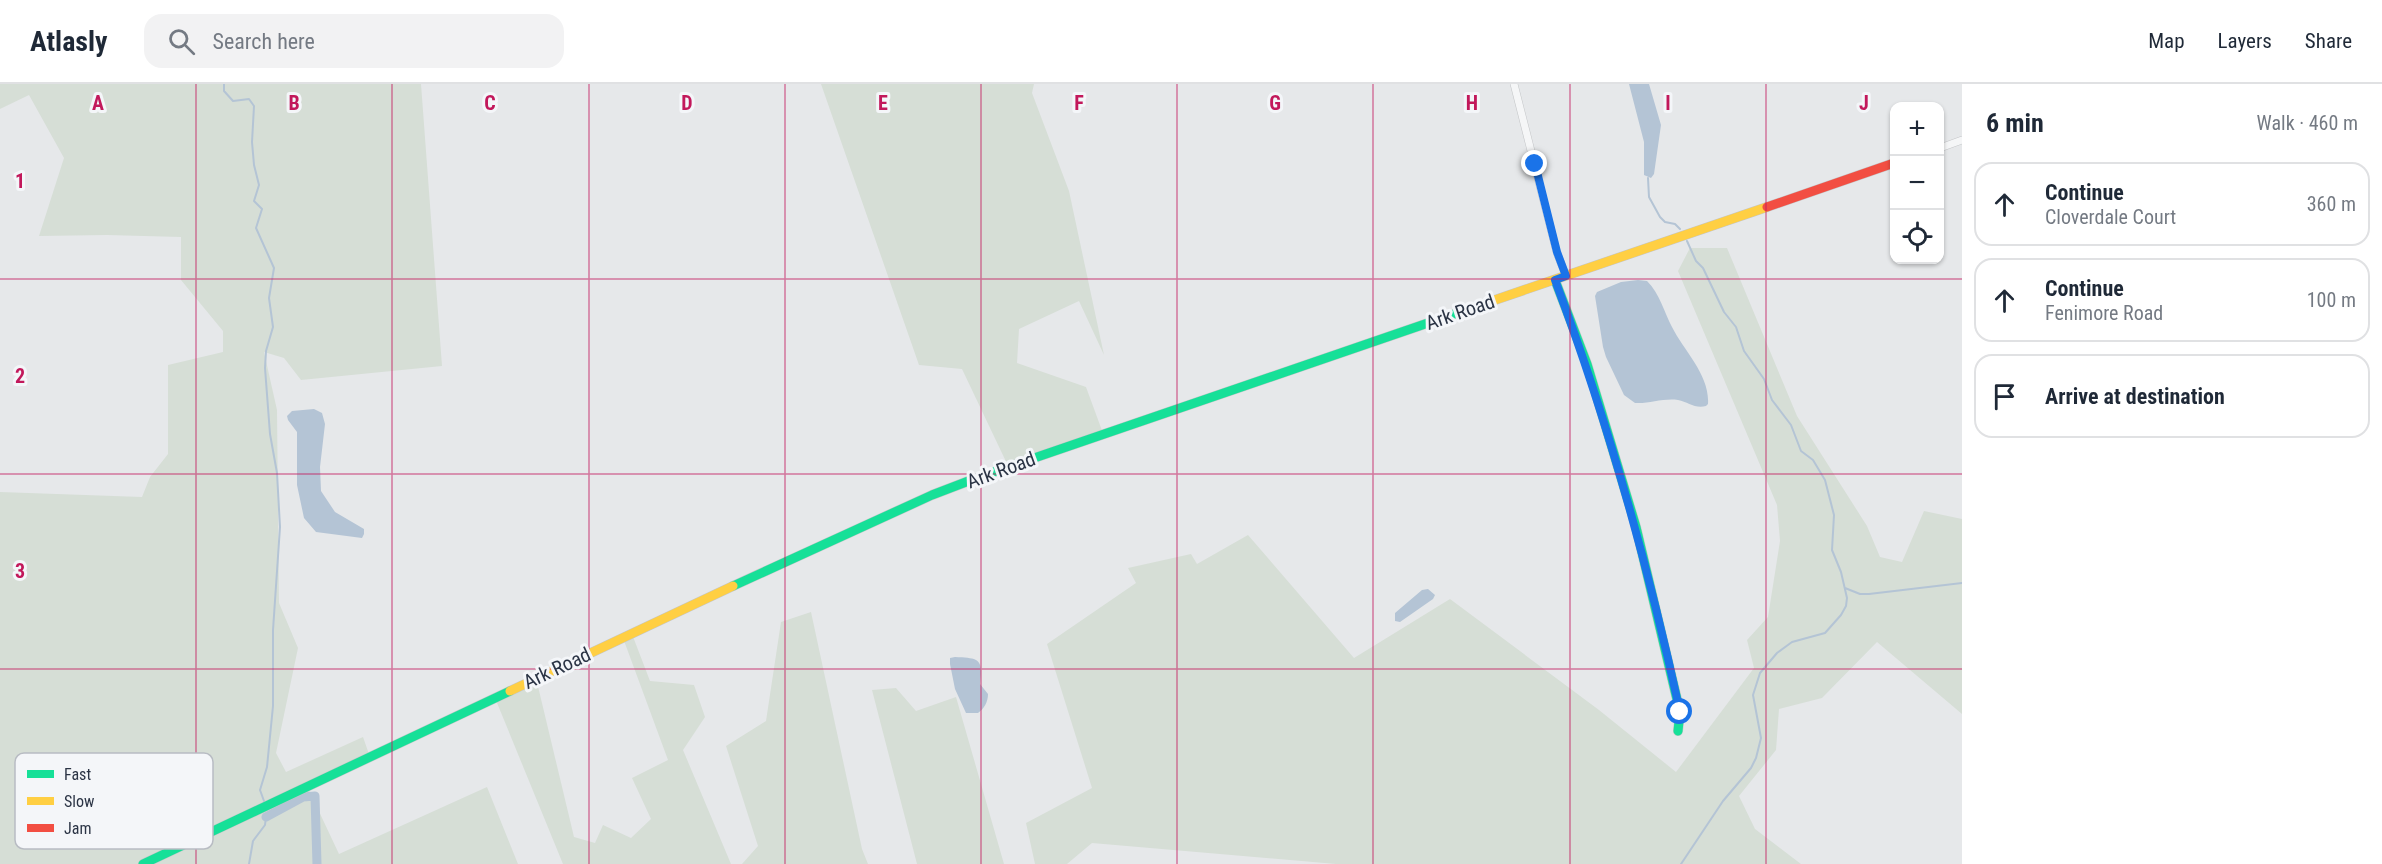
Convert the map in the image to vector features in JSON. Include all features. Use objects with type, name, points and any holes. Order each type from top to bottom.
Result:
[{"type":"street","points":[[1514,84],[1557,252],[1566,276]]},
{"type":"street","points":[[1944,147],[1962,140]]},
{"type":"street","name":"Ark Road","points":[[213,831],[687,607],[932,495],[1890,164]]},
{"type":"street","points":[[1555,280],[1587,364],[1636,527],[1680,712],[1678,731]]},
{"type":"street","name":"Ark Road","points":[[142,864],[174,849]]},
{"type":"shaded area","points":[[0,84],[421,84],[442,366],[301,380],[284,358],[264,352],[277,410],[279,603],[298,648],[276,753],[286,772],[363,737],[370,757],[307,786],[339,854],[487,787],[518,864],[0,864],[0,492],[142,497],[150,477],[168,454],[168,365],[223,352],[223,331],[181,280],[181,237],[39,236],[64,158],[29,95],[0,109]]},
{"type":"shaded area","points":[[821,84],[1034,84],[1032,93],[1069,191],[1104,355],[1079,301],[1019,329],[1017,363],[1086,387],[1104,436],[1010,470],[962,369],[919,365]]},
{"type":"shaded area","points":[[1690,248],[1727,248],[1797,416],[1867,526],[1880,557],[1902,562],[1924,511],[1962,519],[1962,714],[1877,642],[1822,698],[1779,709],[1776,750],[1739,796],[1755,829],[1801,864],[1336,864],[1092,843],[1067,864],[1035,864],[1026,823],[1092,788],[1047,644],[1136,583],[1128,568],[1191,554],[1197,564],[1248,535],[1354,658],[1450,599],[1599,710],[1676,772],[1754,668],[1747,640],[1768,617],[1780,541],[1777,505],[1678,271]]},
{"type":"shaded area","points":[[811,612],[862,849],[868,864],[742,864],[758,846],[726,746],[766,721],[781,622]]},
{"type":"shaded area","points":[[632,634],[650,681],[694,685],[705,717],[683,750],[731,864],[563,864],[495,698],[536,678],[574,837],[595,843],[603,825],[631,838],[651,819],[632,778],[668,760],[623,638]]},
{"type":"shaded area","points":[[896,688],[916,711],[956,697],[1004,864],[917,864],[872,690]]},
{"type":"water","points":[[1629,84],[1649,84],[1661,125],[1654,174],[1651,178],[1644,175],[1644,142]]},
{"type":"water","points":[[1647,281],[1655,292],[1677,336],[1701,373],[1708,393],[1706,406],[1698,407],[1672,400],[1635,403],[1624,395],[1603,347],[1595,296],[1597,292],[1621,282]]},
{"type":"water","points":[[314,409],[322,413],[325,424],[320,467],[321,491],[335,512],[364,529],[362,538],[316,532],[304,518],[297,485],[297,432],[287,416],[292,411]]},
{"type":"water","points":[[1428,589],[1435,595],[1433,599],[1400,622],[1395,621],[1395,613],[1422,590]]},
{"type":"water","points":[[950,658],[975,659],[980,665],[980,684],[988,694],[985,705],[978,713],[966,713],[955,689]]},
{"type":"waterway","points":[[224,84],[224,91],[233,101],[249,99],[254,106],[252,142],[259,185],[254,201],[262,209],[256,228],[274,268],[269,298],[273,327],[266,351],[265,368],[270,434],[277,473],[280,527],[273,630],[273,706],[267,767],[260,790],[264,801]]},
{"type":"waterway","points":[[1648,178],[1649,197],[1660,217],[1680,229]]},
{"type":"waterway","points":[[1681,864],[1723,801],[1751,768],[1756,758],[1761,738],[1753,695],[1760,673],[1777,653],[1792,642],[1825,633],[1841,615],[1847,598],[1841,572],[1832,550],[1834,515],[1825,480],[1813,460],[1801,451],[1791,425],[1772,400],[1764,379],[1744,351],[1736,327],[1724,312],[1687,241]]},
{"type":"waterway","points":[[1845,588],[1860,594],[1869,594],[1962,583]]},
{"type":"waterway","points":[[266,817],[303,797],[315,796],[317,864]]},
{"type":"waterway","points":[[249,864],[253,841],[265,825],[266,817]]},
{"type":"traffic: fast","points":[[1555,280],[1587,364],[1636,527],[1680,712],[1678,731]]},
{"type":"traffic: fast","points":[[733,586],[932,495],[979,477],[1492,301]]},
{"type":"traffic: fast","points":[[213,831],[510,691]]},
{"type":"traffic: fast","points":[[143,864],[175,849]]},
{"type":"traffic: slow","points":[[1492,301],[1767,207]]},
{"type":"traffic: slow","points":[[510,691],[733,586]]},
{"type":"traffic: jam","points":[[1767,207],[1890,164]]},
{"type":"route","points":[[1535,164],[1557,252],[1566,276],[1555,280],[1587,364],[1636,527],[1680,712]]}]
